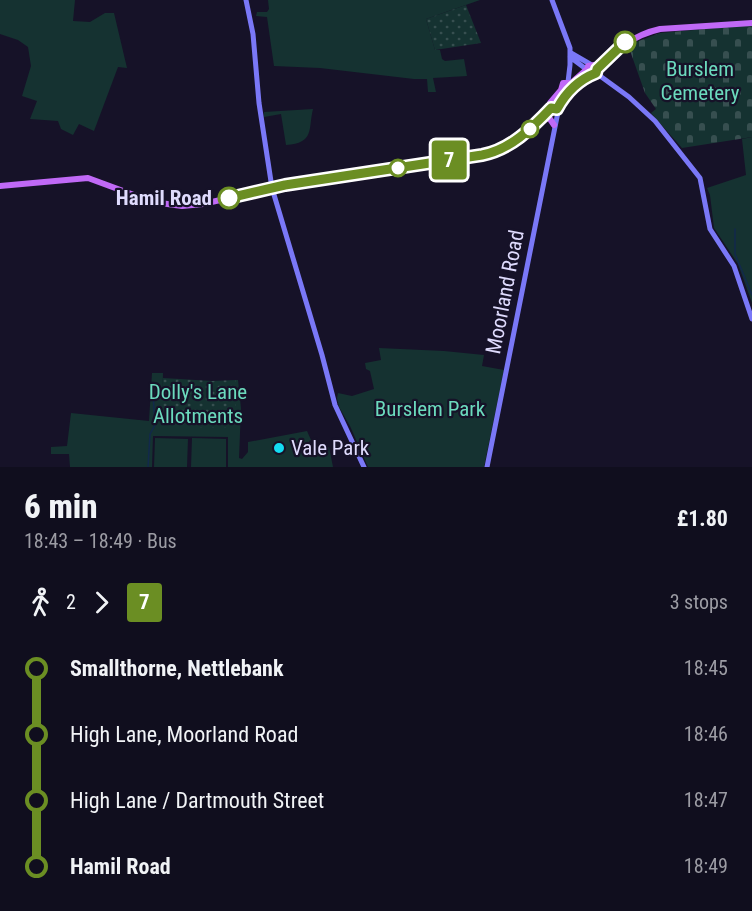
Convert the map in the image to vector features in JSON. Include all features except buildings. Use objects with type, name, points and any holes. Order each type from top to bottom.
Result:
[{"type":"main road","points":[[0,186],[88,178],[153,202],[182,206],[203,204],[272,188],[490,154],[505,147],[543,117],[555,106],[567,87],[634,38],[657,29],[752,23]]},
{"type":"main road","points":[[543,117],[555,124]]},
{"type":"street","points":[[246,0],[253,34],[257,84],[272,188],[335,405],[364,467]]},
{"type":"street","points":[[552,0],[570,55],[567,87]]},
{"type":"street","points":[[570,55],[629,97],[655,122],[700,178],[710,229],[734,266],[752,319]]},
{"type":"street","name":"Moorland Road","points":[[487,467],[555,124],[555,106]]},
{"type":"green space","points":[[0,0],[75,0],[73,21],[90,22],[105,13],[114,13],[127,68],[118,67],[94,131],[79,124],[73,135],[61,129],[58,121],[30,119],[37,101],[22,96],[31,66],[28,47],[18,40],[0,34]]},
{"type":"green space","points":[[268,0],[480,0],[426,19],[435,50],[440,50],[442,59],[445,61],[464,59],[467,76],[433,78],[436,92],[428,92],[427,79],[320,68],[274,66],[267,17],[256,16],[257,12],[267,12]]},
{"type":"green space","points":[[466,5],[481,43],[435,50],[426,19]]},
{"type":"green space","name":"Burslem Cemetery","points":[[752,25],[752,137],[682,148],[651,113],[656,109],[645,93],[628,45],[660,33]]},
{"type":"green space","points":[[313,109],[306,138],[295,144],[286,145],[281,114],[264,117],[264,112]]},
{"type":"green space","points":[[752,137],[752,303],[738,264],[714,228],[707,188],[746,175],[742,139]]},
{"type":"green space","name":"Burslem Park","points":[[379,348],[484,355],[482,366],[504,370],[484,467],[368,467],[339,407],[337,398],[338,393],[352,396],[374,389],[370,371],[366,369],[365,363],[381,360]]},
{"type":"green space","points":[[152,373],[163,373],[162,423],[236,428],[236,380],[238,380],[241,408],[239,458],[242,459],[248,452],[248,442],[307,431],[311,440],[309,441],[311,451],[329,447],[333,467],[228,467],[228,437],[153,436],[152,467],[70,467],[69,454],[51,454],[51,447],[67,446],[71,413],[149,421]]},
{"type":"green space","name":"Dolly's Lane Allotments","points":[[163,378],[236,380],[236,428],[196,428],[161,423]]},
{"type":"green space","points":[[155,438],[188,439],[187,467],[154,467]]},
{"type":"green space","points":[[192,438],[226,439],[226,467],[191,467]]},
{"type":"waterway","points":[[735,229],[735,254],[752,295]]},
{"type":"waterway","points":[[148,467],[150,434],[155,425],[153,393]]},
{"type":"bus line","name":"7","points":[[229,198],[285,185],[498,151],[524,134],[551,108],[557,109],[559,103],[572,88],[596,73],[597,69],[625,42]]},
{"type":"place","name":"Hamil Road","points":[[229,198]]},
{"type":"place","name":"Vale Park","points":[[279,448]]}]
